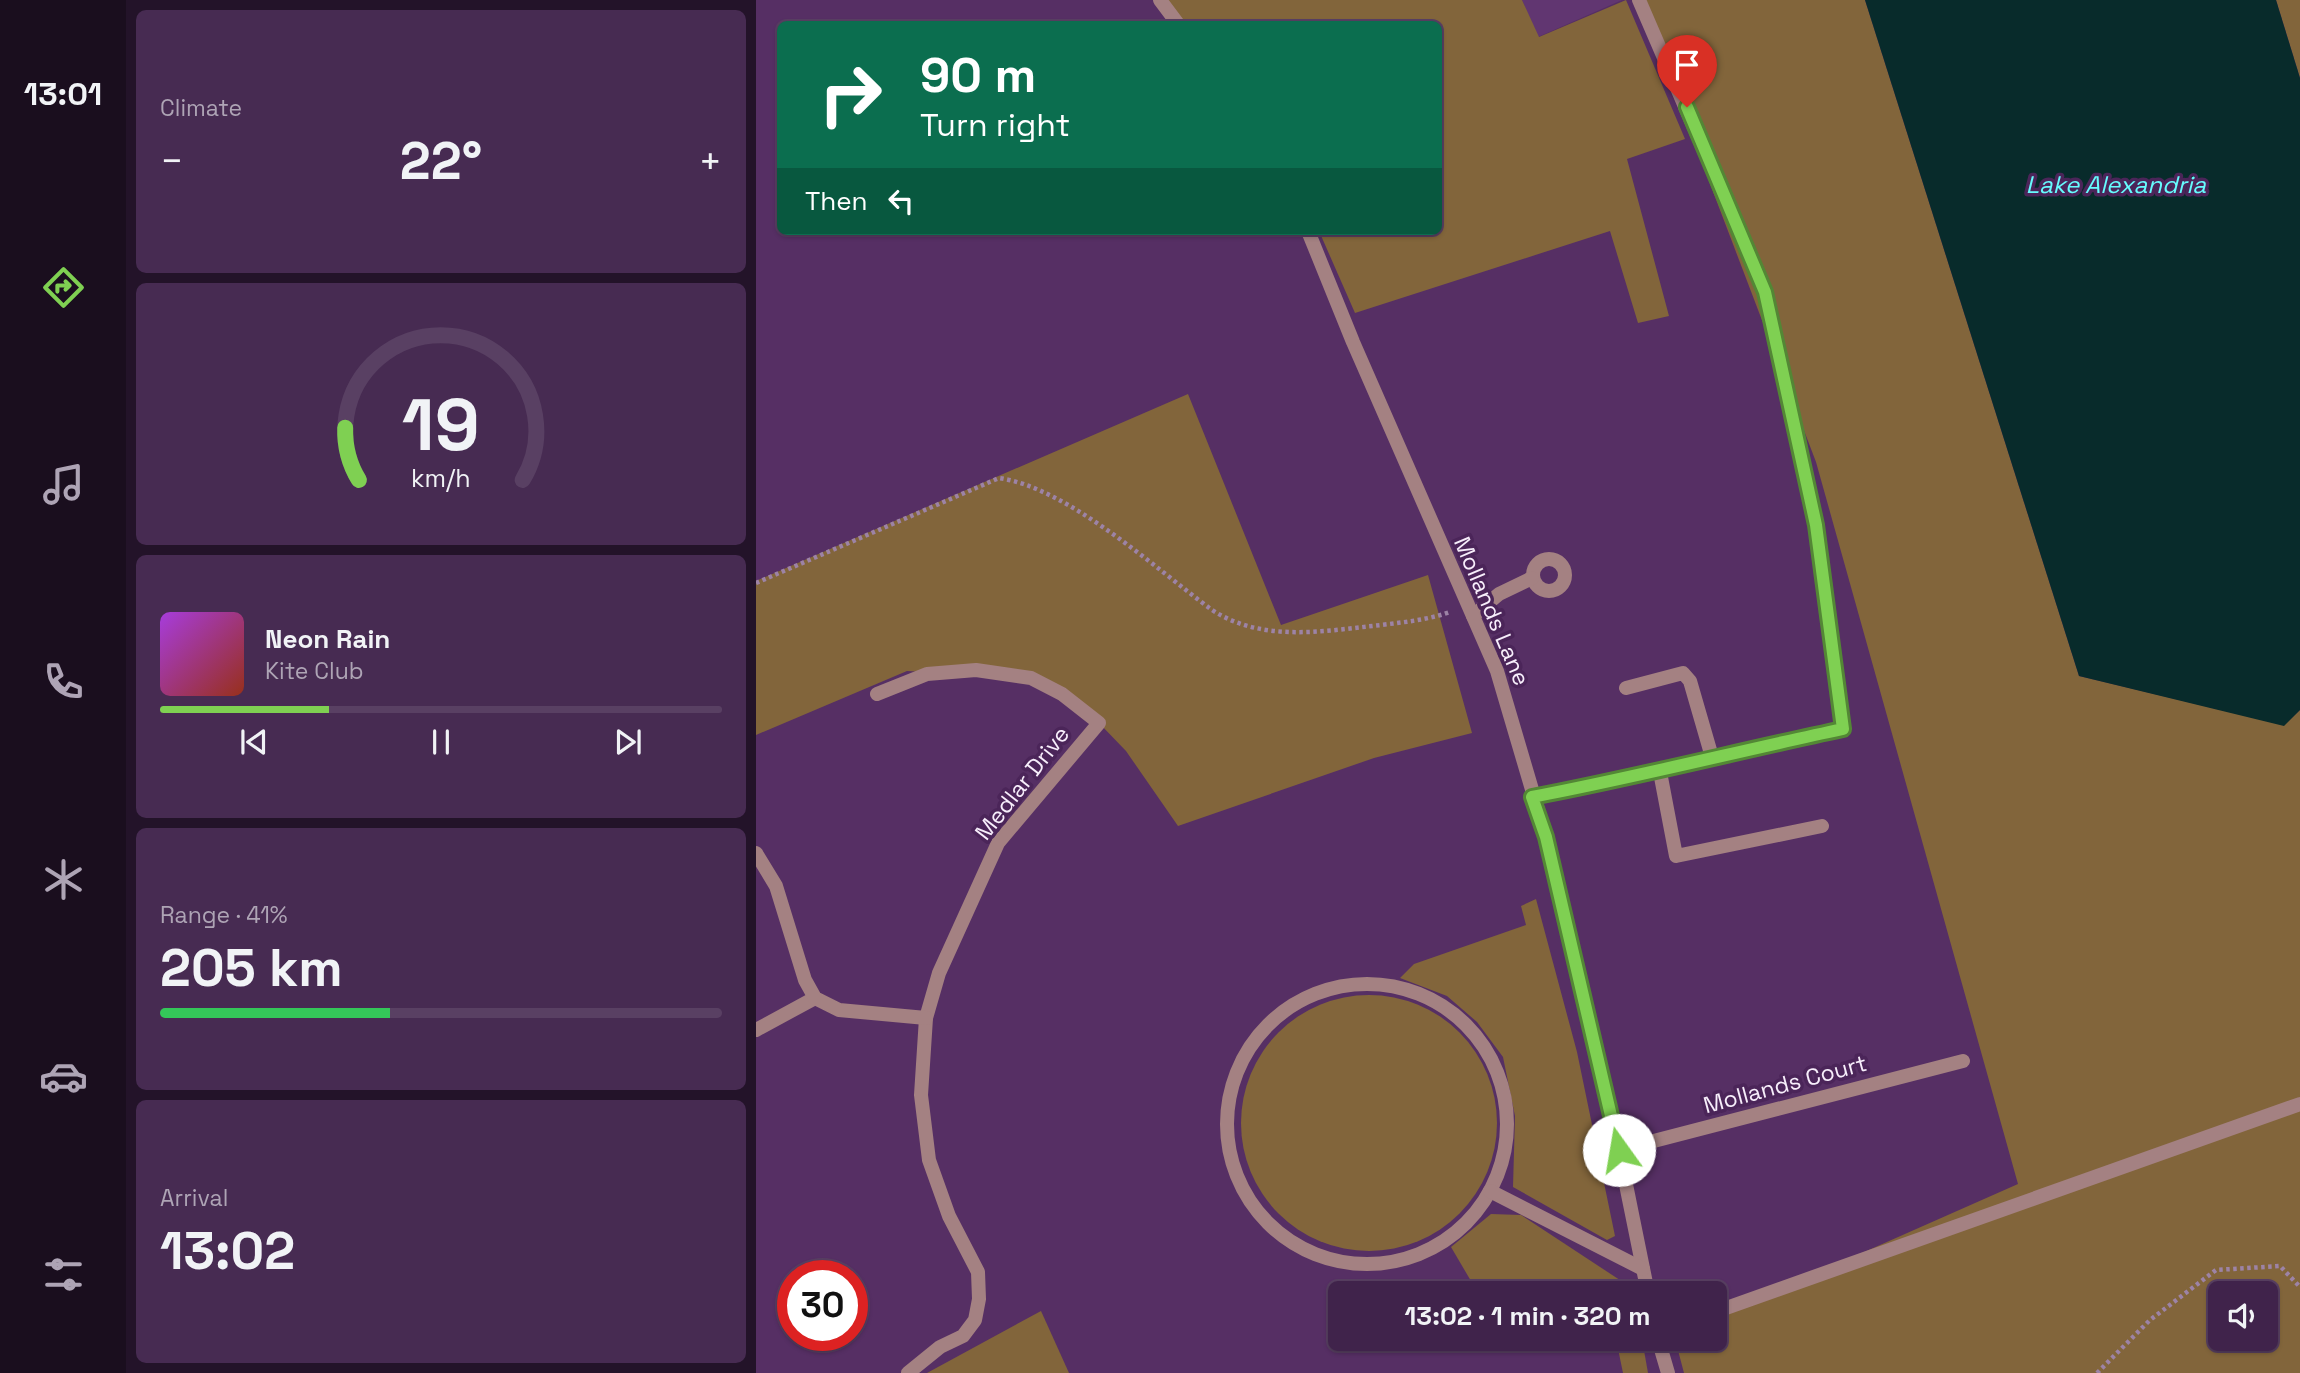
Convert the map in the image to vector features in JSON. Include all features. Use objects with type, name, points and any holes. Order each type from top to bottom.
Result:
[{"type":"street","points":[[1160,0],[1176,21]]},
{"type":"street","points":[[1532,797],[1660,772],[1712,757],[1843,729],[1816,525],[1765,292],[1639,0]]},
{"type":"street","name":"Mollands Lane","points":[[1310,235],[1497,671],[1532,797],[1546,837],[1619,1150],[1646,1281]]},
{"type":"street","points":[[1470,610],[1532,578]]},
{"type":"street","name":"Medlar Drive","points":[[877,694],[927,674],[976,670],[1031,678],[1062,694],[1099,723],[998,843],[939,973],[926,1018],[921,1095],[929,1160],[949,1216],[978,1272],[979,1299],[975,1320],[963,1336],[940,1347],[908,1373]]},
{"type":"street","points":[[1626,688],[1683,673],[1690,681],[1712,757]]},
{"type":"street","points":[[1660,772],[1676,856],[1822,826]]},
{"type":"street","points":[[756,853],[776,886],[805,980],[815,998],[839,1010],[926,1018]]},
{"type":"street","points":[[1353,984],[1383,984],[1440,1004],[1464,1023],[1483,1046],[1497,1073],[1505,1102],[1506,1133],[1501,1163],[1490,1191],[1457,1231],[1435,1246],[1411,1257],[1385,1263],[1360,1264],[1334,1260],[1309,1251],[1286,1238],[1266,1221],[1237,1177],[1227,1126],[1229,1099],[1237,1070],[1252,1044],[1272,1021],[1296,1003],[1324,990],[1353,984]]},
{"type":"street","points":[[756,1030],[815,998]]},
{"type":"street","name":"Mollands Court","points":[[1619,1150],[1963,1061]]},
{"type":"street","points":[[1727,1308],[2300,1104]]},
{"type":"street","points":[[1490,1191],[1643,1269]]},
{"type":"street","points":[[1662,1351],[1668,1373]]},
{"type":"path","points":[[756,583],[999,478],[1025,483],[1068,505],[1212,610],[1236,622],[1265,630],[1310,632],[1404,624],[1470,610]]},
{"type":"path","points":[[2097,1373],[2150,1320],[2216,1270],[2280,1266],[2300,1287]]},
{"type":"shaded area","points":[[1163,0],[1522,0],[1539,37],[1626,0],[1685,139],[1627,159],[1669,316],[1638,323],[1610,231],[1355,313],[1321,235],[1442,235],[1442,21],[1178,21]]},
{"type":"shaded area","points":[[1522,0],[1622,0],[1538,37]]},
{"type":"shaded area","points":[[1640,0],[1865,0],[2079,676],[2284,725],[2300,710],[2300,1373],[1684,1373],[1678,1351],[1727,1351],[1727,1313],[2018,1184],[1816,462]]},
{"type":"shaded area","points":[[2276,0],[2300,0],[2300,78]]},
{"type":"shaded area","points":[[1188,394],[1281,625],[1428,575],[1472,733],[1374,758],[1178,826],[1126,751],[1099,723],[1020,677],[907,671],[756,735],[756,581]]},
{"type":"shaded area","points":[[1536,899],[1577,1052],[1615,1236],[1607,1240],[1513,1187],[1515,1116],[1503,1057],[1477,1022],[1447,996],[1400,978],[1414,964],[1526,925],[1521,906]]},
{"type":"shaded area","points":[[1369,995],[1406,1001],[1429,1010],[1450,1024],[1468,1042],[1487,1074],[1497,1123],[1491,1160],[1482,1183],[1468,1204],[1450,1222],[1418,1241],[1369,1251],[1332,1245],[1309,1236],[1288,1222],[1270,1204],[1251,1172],[1241,1123],[1247,1086],[1256,1063],[1270,1042],[1288,1024],[1320,1005]]},
{"type":"shaded area","points":[[1491,1214],[1521,1215],[1621,1281],[1471,1281],[1451,1247]]},
{"type":"shaded area","points":[[1041,1311],[1069,1373],[927,1373]]},
{"type":"shaded area","points":[[1618,1351],[1644,1351],[1648,1373],[1623,1373]]},
{"type":"water","name":"Lake Alexandria","points":[[1865,0],[2276,0],[2300,78],[2300,710],[2284,726],[2079,676]]},
{"type":"route","points":[[1619,1150],[1546,837],[1532,797],[1660,772],[1712,757],[1843,729],[1816,525],[1765,292],[1687,107]]}]
